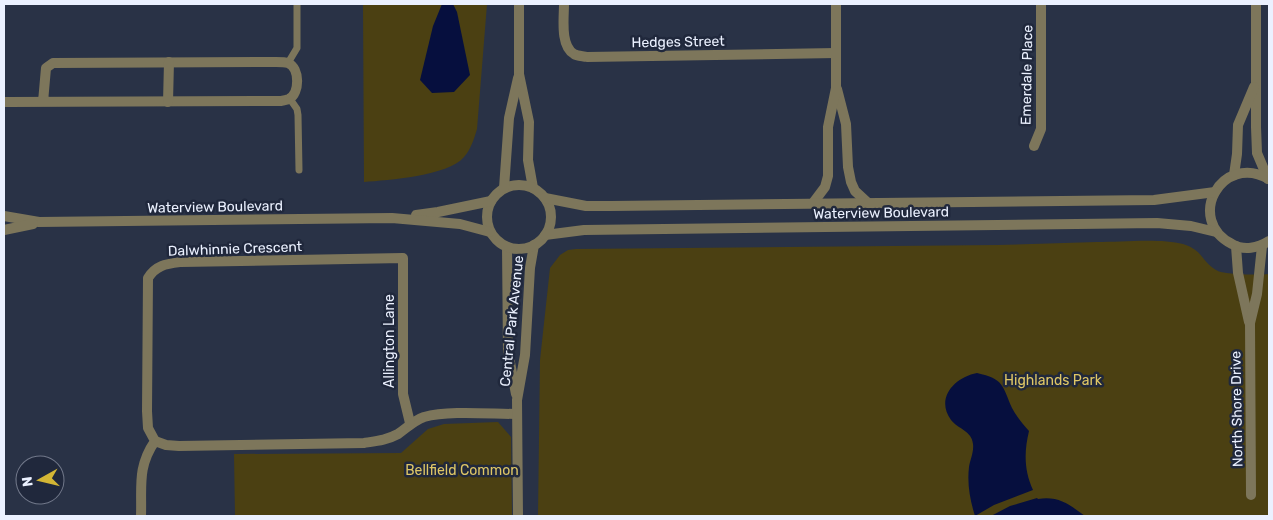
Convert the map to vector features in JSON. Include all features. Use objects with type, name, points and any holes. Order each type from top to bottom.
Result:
[{"type":"street","points":[[519,4],[519,74],[528,122],[528,160],[533,188]]},
{"type":"street","name":"Hedges Street","points":[[564,4],[564,31],[567,45],[574,54],[586,57],[836,53]]},
{"type":"street","points":[[813,203],[825,187],[828,176],[828,127],[836,88],[836,4]]},
{"type":"street","name":"Emerdale Place","points":[[1034,146],[1041,129],[1041,4]]},
{"type":"street","points":[[1256,4],[1256,127],[1258,153],[1269,179]]},
{"type":"street","points":[[168,102],[169,62]]},
{"type":"street","points":[[4,102],[43,102],[168,102],[281,101],[290,99],[295,93],[297,75],[295,69],[288,63],[53,63],[46,68],[43,102]]},
{"type":"street","points":[[504,188],[509,118],[519,74]]},
{"type":"street","points":[[1234,175],[1238,125],[1256,81]]},
{"type":"street","points":[[836,88],[846,124],[848,167],[851,182],[855,191],[868,203]]},
{"type":"street","points":[[1266,243],[1249,248],[1236,246],[1225,241],[1216,232],[1210,212],[1215,192],[1220,185],[1234,175],[1246,172],[1258,174],[1269,179]]},
{"type":"street","points":[[519,185],[533,188],[545,198],[551,217],[549,227],[545,235],[534,245],[521,249],[507,247],[500,243],[490,232],[487,222],[487,211],[491,201],[504,188],[519,185]]},
{"type":"street","name":"Waterview Boulevard","points":[[545,198],[586,206],[611,206],[1154,200],[1215,192]]},
{"type":"street","name":"Waterview Boulevard","points":[[392,218],[438,212],[491,201]]},
{"type":"street","name":"Waterview Boulevard","points":[[4,216],[38,222],[392,218],[460,224],[490,232]]},
{"type":"street","name":"Waterview Boulevard","points":[[4,230],[38,222]]},
{"type":"street","name":"Waterview Boulevard","points":[[545,235],[584,230],[1157,223],[1191,226],[1216,232]]},
{"type":"street","name":"North Shore Drive","points":[[1250,323],[1266,243]]},
{"type":"street","name":"Central Park Avenue","points":[[518,516],[517,400],[525,355],[530,268],[534,245]]},
{"type":"street","name":"North Shore Drive","points":[[1236,246],[1238,273],[1250,323],[1251,495]]},
{"type":"street","name":"Central Park Avenue","points":[[507,247],[508,352],[517,400]]},
{"type":"street","name":"Allington Lane","points":[[403,258],[403,394],[410,423]]},
{"type":"street","name":"Dalwhinnie Crescent","points":[[155,441],[148,428],[146,411],[148,278],[157,267],[164,264],[181,262],[403,258]]},
{"type":"street","points":[[141,516],[142,467],[145,457],[155,441],[166,445],[179,446],[364,443],[388,439],[400,433],[410,423],[425,417],[437,415],[517,414]]},
{"type":"lane","points":[[288,63],[297,48],[297,4]]},
{"type":"lane","points":[[290,99],[297,109],[298,115],[299,170]]},
{"type":"green space","points":[[363,4],[487,4],[477,129],[469,151],[456,163],[445,169],[417,176],[364,182]]},
{"type":"green space","name":"Highlands Park","points":[[1174,242],[1190,246],[1211,267],[1220,272],[1269,274],[1269,516],[538,516],[540,360],[550,268],[560,255],[568,250],[998,245]]},
{"type":"green space","name":"Bellfield Common","points":[[498,422],[511,437],[512,516],[235,516],[234,454],[401,453],[428,429],[444,424]]},
{"type":"shaded area","points":[[442,4],[453,4],[457,12],[470,75],[454,92],[432,93],[420,80],[433,26]]},
{"type":"shaded area","points":[[977,373],[986,375],[1001,384],[1014,411],[1029,431],[1026,461],[1033,490],[994,505],[975,516],[968,480],[973,450],[972,440],[967,433],[951,420],[945,404],[946,397],[955,384],[969,375]]},
{"type":"shaded area","points":[[1037,498],[1058,500],[1085,516],[991,516],[1010,506]]}]
